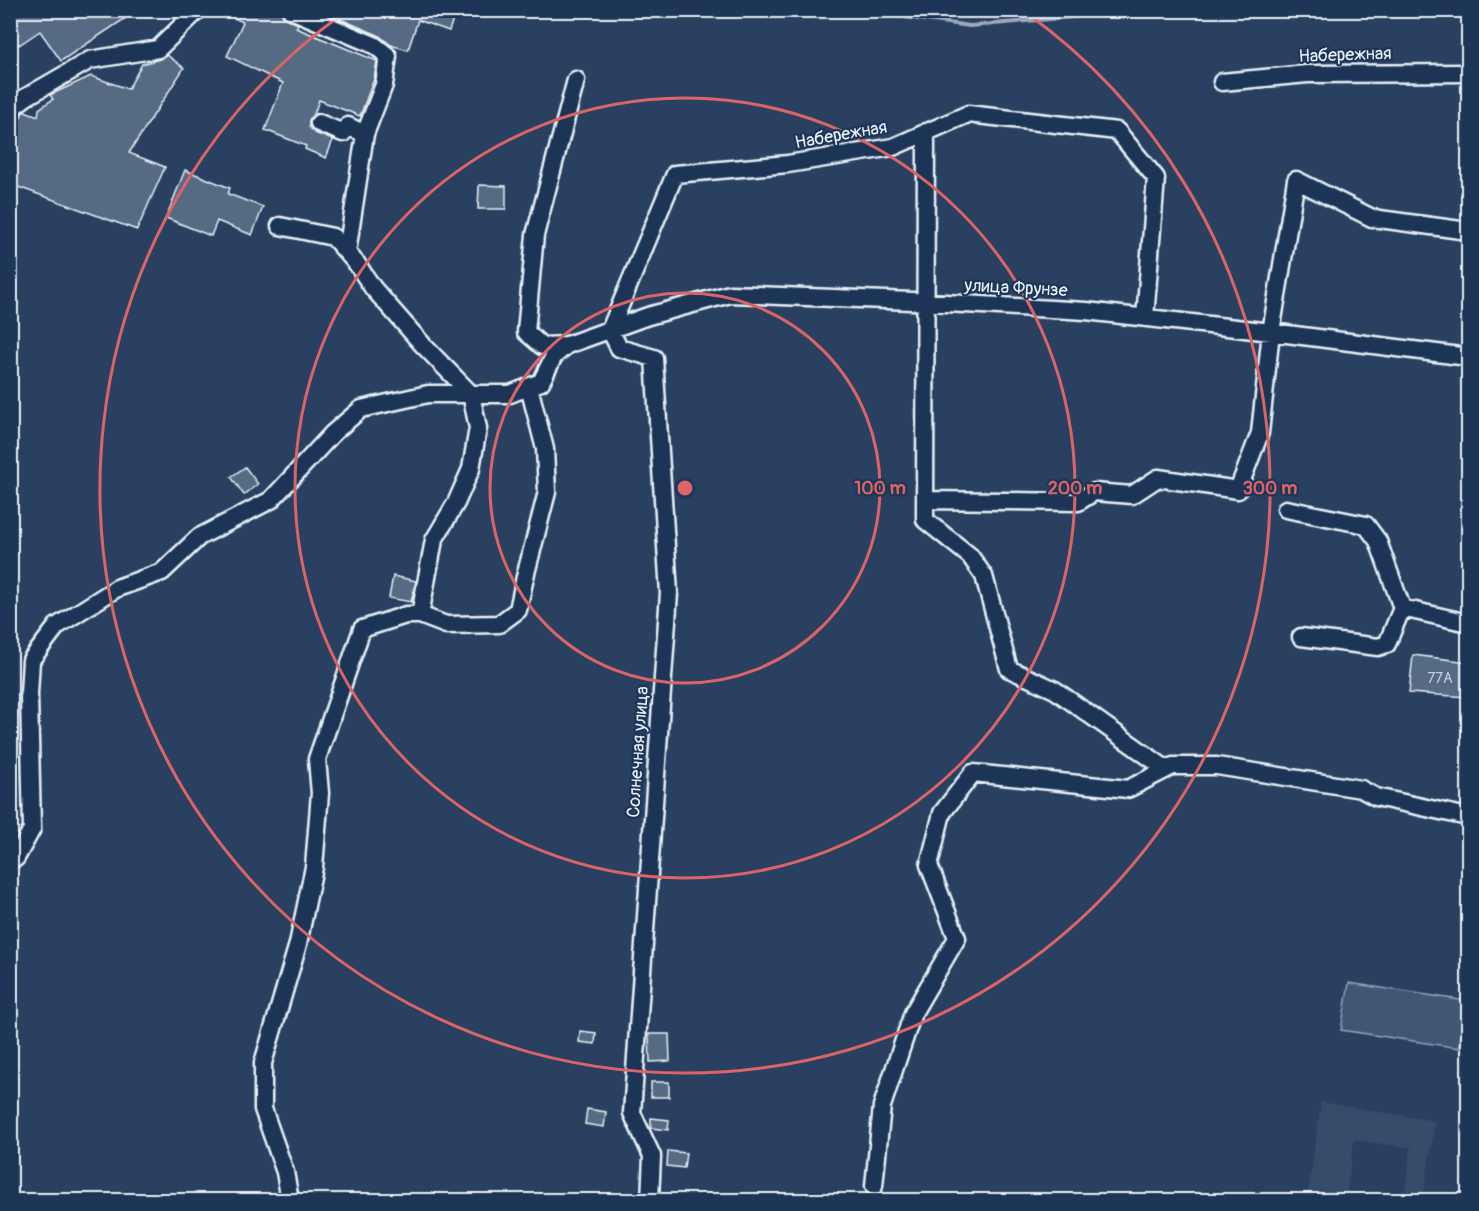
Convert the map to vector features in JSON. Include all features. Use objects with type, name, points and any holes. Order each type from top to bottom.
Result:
[{"type":"street","points":[[10,109],[26,97],[90,60],[158,49],[198,10]]},
{"type":"street","points":[[291,10],[374,45],[388,56],[384,85],[365,134],[347,252]]},
{"type":"street","name":"Набережная","points":[[1222,82],[1307,74],[1468,73]]},
{"type":"street","points":[[567,345],[542,346],[526,332],[535,235],[576,81]]},
{"type":"street","name":"Набережная","points":[[610,330],[675,174],[788,164],[893,147],[968,114],[1117,131],[1156,177],[1145,318]]},
{"type":"street","points":[[319,123],[343,133],[348,126],[365,134]]},
{"type":"street","points":[[926,132],[925,520],[970,556],[984,576],[1010,669],[1055,690],[1166,769]]},
{"type":"street","points":[[925,500],[1078,502],[1094,492],[1132,495],[1158,478],[1238,490],[1260,433],[1271,332],[1296,180],[1372,218],[1468,231]]},
{"type":"street","points":[[280,226],[333,237],[373,288],[423,345],[471,394],[478,428],[471,470],[434,540],[420,615]]},
{"type":"street","name":"улица Фрунзе","points":[[567,345],[648,316],[730,294],[1086,311],[1468,357]]},
{"type":"street","name":"Солнечная улица","points":[[610,330],[619,348],[654,358],[669,593],[632,1113],[652,1156],[650,1200]]},
{"type":"street","points":[[10,860],[16,858],[32,829],[28,694],[31,660],[57,626],[117,588],[162,572],[199,537],[271,500],[333,433],[361,409],[428,394],[510,394],[541,382],[554,356],[567,345]]},
{"type":"street","points":[[290,1200],[285,1172],[263,1109],[263,1063],[298,944],[314,867],[320,793],[316,759],[362,630],[406,615],[420,615],[446,626],[499,624],[518,610],[547,492],[545,449],[529,387]]},
{"type":"street","points":[[1286,508],[1366,525],[1378,541],[1402,608],[1387,644],[1378,647],[1301,637]]},
{"type":"street","points":[[1402,608],[1468,623]]},
{"type":"street","points":[[874,1186],[882,1106],[913,1013],[957,938],[929,865],[942,813],[973,773],[1128,789],[1173,766],[1217,766],[1361,789],[1376,797],[1468,817]]},
{"type":"shaded area","points":[[1349,983],[1466,1001],[1465,1012],[1468,1025],[1461,1037],[1459,1048],[1341,1030]]},
{"type":"shaded area","points":[[1321,1102],[1435,1121],[1423,1200],[1404,1200],[1411,1148],[1354,1140],[1346,1196],[1375,1200],[1307,1200]]},
{"type":"building","points":[[10,10],[138,10],[61,61],[40,31],[19,45],[10,32]]},
{"type":"building","points":[[217,10],[281,10],[283,17],[298,24],[296,28],[377,61],[374,79],[360,116],[319,100],[309,120],[309,127],[315,133],[333,140],[326,158],[305,149],[306,146],[265,130],[283,83],[227,56],[243,22]]},
{"type":"building","points":[[319,10],[456,10],[449,31],[418,20],[408,50],[391,45],[378,35]]},
{"type":"building","points":[[167,55],[184,68],[129,153],[165,167],[137,230],[10,184],[10,142],[23,112],[38,116],[39,109],[53,99],[50,95],[91,76],[128,89],[142,64]]},
{"type":"building","points":[[185,170],[230,188],[228,194],[263,207],[252,235],[217,221],[211,236],[166,218]]},
{"type":"building","points":[[479,185],[506,186],[506,209],[478,209]]},
{"type":"building","points":[[245,467],[258,484],[244,495],[231,477]]},
{"type":"building","points":[[393,576],[416,581],[411,602],[389,598]]},
{"type":"building","points":[[1413,655],[1468,662],[1468,697],[1409,693]]},
{"type":"building","points":[[580,1031],[596,1033],[595,1044],[579,1042]]},
{"type":"building","points":[[649,1034],[669,1034],[670,1061],[650,1062]]},
{"type":"building","points":[[651,1082],[669,1082],[669,1097],[651,1097]]},
{"type":"building","points":[[587,1109],[606,1112],[604,1127],[585,1124]]},
{"type":"building","points":[[651,1118],[669,1120],[668,1130],[651,1128]]},
{"type":"building","points":[[668,1151],[686,1153],[684,1168],[667,1166]]},
{"type":"waterway","points":[[854,10],[970,26],[1153,10]]}]
